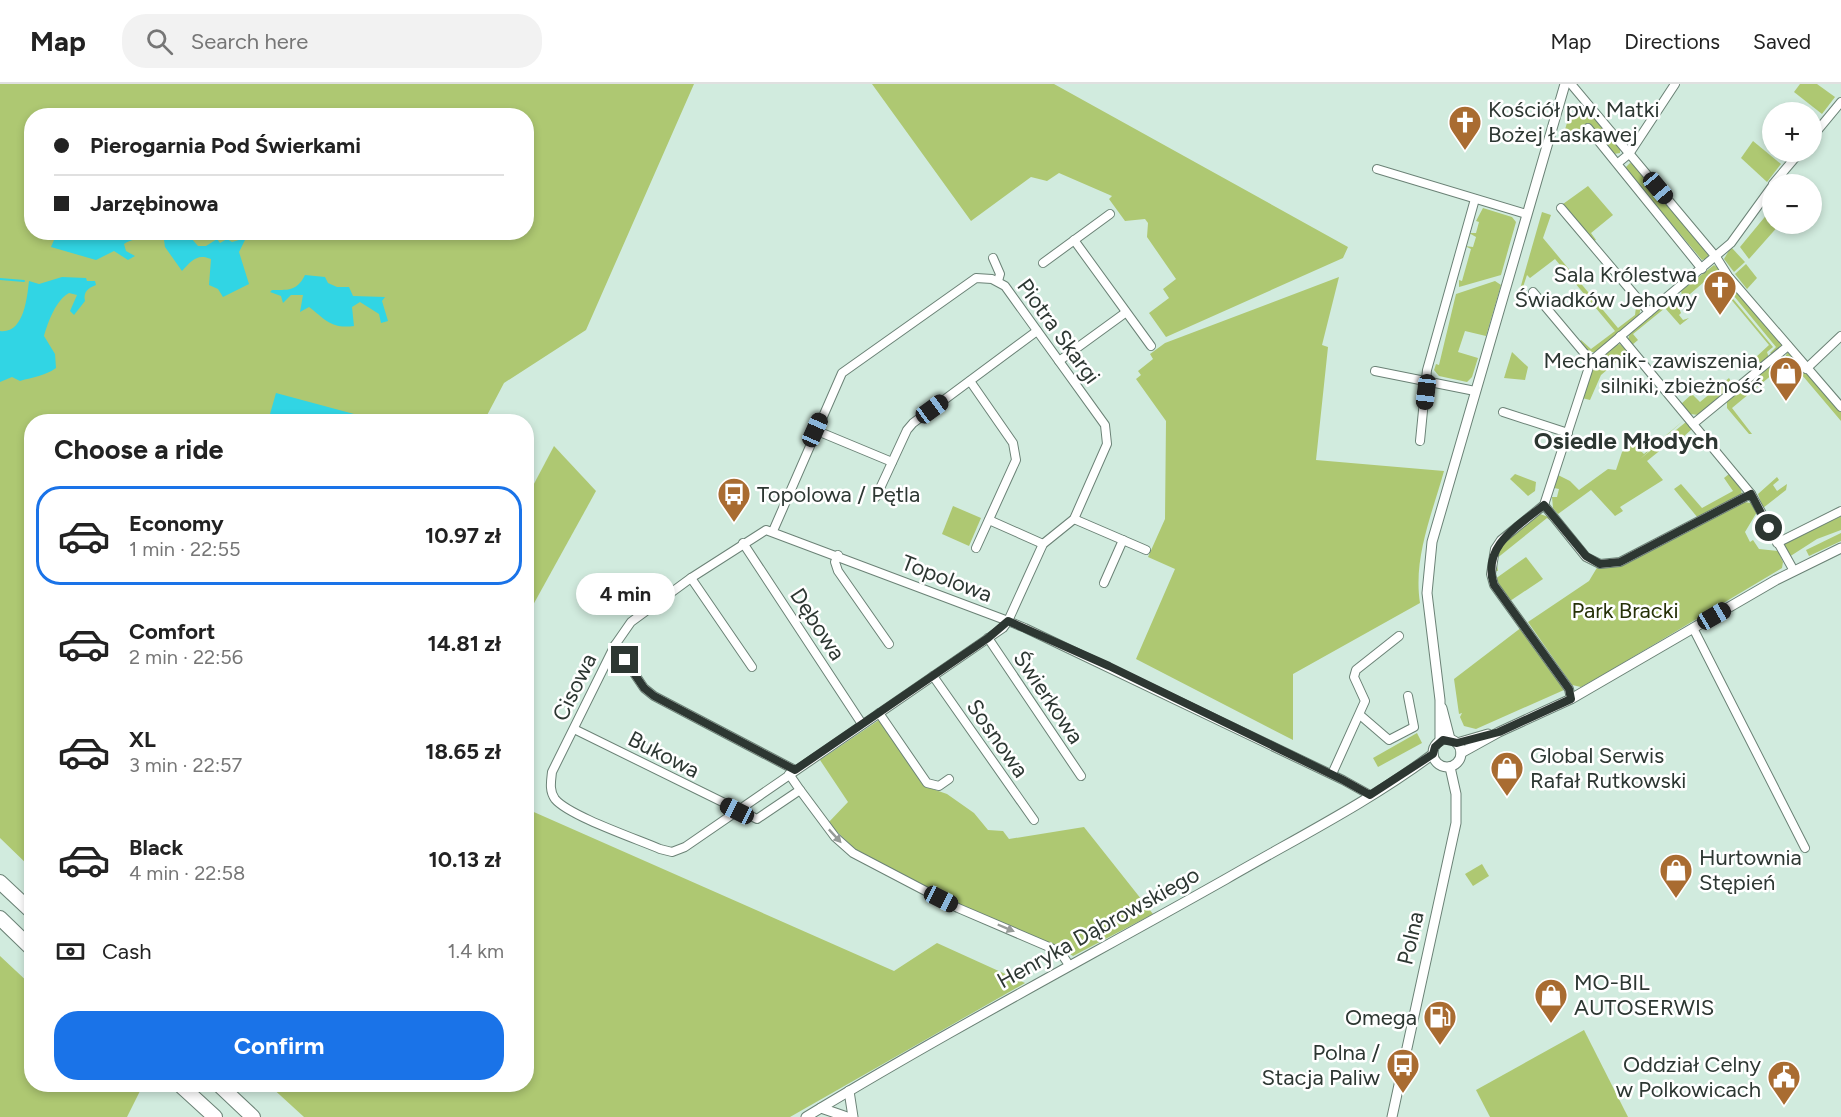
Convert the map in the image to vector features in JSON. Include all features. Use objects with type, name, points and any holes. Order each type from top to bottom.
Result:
[{"type":"highway","points":[[0,882],[24,904]]},
{"type":"highway","points":[[0,918],[24,941]]},
{"type":"highway","points":[[188,1092],[215,1117]]},
{"type":"highway","points":[[226,1092],[253,1117]]},
{"type":"street","points":[[1461,753],[1449,741],[1440,700],[1427,593],[1428,558],[1565,84]]},
{"type":"street","points":[[1571,84],[1716,257],[1806,369],[1841,407]]},
{"type":"street","points":[[1618,164],[1629,154],[1674,84]]},
{"type":"street","points":[[1822,125],[1841,102]]},
{"type":"street","points":[[1588,128],[1702,268]]},
{"type":"street","points":[[1782,174],[1792,162]]},
{"type":"street","points":[[1377,169],[1526,214]]},
{"type":"street","points":[[1420,441],[1427,380],[1475,199]]},
{"type":"street","points":[[1571,699],[1569,689],[1494,585],[1491,574],[1492,560],[1501,540],[1544,505],[1591,361],[1731,243],[1762,200]]},
{"type":"street","points":[[1561,208],[1649,312]]},
{"type":"street","points":[[1043,262],[1110,214]]},
{"type":"street","points":[[1074,240],[1125,314],[1151,346]]},
{"type":"street","points":[[993,258],[1000,274],[998,281]]},
{"type":"street","name":"Piotra Skargi","points":[[769,530],[842,373],[972,280],[986,278],[998,281],[1005,286],[1105,425],[1107,444],[1074,519],[1043,544],[1008,621]]},
{"type":"street","points":[[1533,292],[1591,361]]},
{"type":"street","points":[[1059,361],[1125,314]]},
{"type":"street","points":[[876,497],[907,430],[913,423],[1037,331]]},
{"type":"street","points":[[1620,336],[1751,494],[1794,571]]},
{"type":"street","points":[[1806,369],[1841,336]]},
{"type":"street","points":[[1693,424],[1788,346]]},
{"type":"street","points":[[1375,371],[1475,391]]},
{"type":"street","points":[[970,381],[1013,443],[1016,460],[976,548]]},
{"type":"street","points":[[1503,412],[1568,433]]},
{"type":"street","points":[[815,430],[892,462]]},
{"type":"street","points":[[1544,505],[1586,556],[1600,564],[1620,562],[1751,494]]},
{"type":"street","points":[[1777,543],[1841,511]]},
{"type":"street","points":[[1074,519],[1146,550]]},
{"type":"street","points":[[989,520],[1043,544]]},
{"type":"street","name":"Cisowa","points":[[737,811],[685,847],[672,852],[571,811],[555,799],[551,788],[552,772],[615,645],[631,622],[743,543],[769,530]]},
{"type":"street","name":"Topolowa","points":[[769,530],[1008,621],[1119,671],[1332,774],[1370,795]]},
{"type":"street","points":[[1104,583],[1123,540]]},
{"type":"street","name":"Dębowa","points":[[743,543],[862,724]]},
{"type":"street","points":[[1499,732],[1449,741],[1435,747],[1435,759],[1450,767],[1458,762],[1461,753],[1499,732],[1571,699],[1794,571],[1841,548]]},
{"type":"street","points":[[838,555],[835,562],[838,571],[889,644]]},
{"type":"street","points":[[691,578],[752,667]]},
{"type":"street","points":[[737,811],[988,638],[1008,621]]},
{"type":"street","points":[[1693,628],[1805,848]]},
{"type":"street","points":[[1332,774],[1365,701],[1354,677],[1356,670],[1399,636]]},
{"type":"street","name":"Świerkowa","points":[[988,638],[1081,776]]},
{"type":"street","points":[[615,645],[644,688],[654,696],[792,772],[800,790],[835,837],[853,853],[958,908],[1061,953],[1070,965]]},
{"type":"street","name":"Sosnowa","points":[[933,676],[1034,820]]},
{"type":"street","points":[[1360,715],[1389,740],[1414,727],[1408,696]]},
{"type":"street","points":[[879,713],[927,783],[939,786],[950,779]]},
{"type":"street","name":"Bukowa","points":[[574,729],[757,819],[800,790]]},
{"type":"street","name":"Henryka Dąbrowskiego","points":[[806,1117],[1435,759]]},
{"type":"street","name":"Polna","points":[[1392,1117],[1456,823],[1456,795],[1450,767]]},
{"type":"street","points":[[849,1091],[853,1117]]},
{"type":"street","points":[[821,1108],[847,1117]]},
{"type":"green space","points":[[0,84],[694,84],[586,330],[504,383],[488,414],[24,414],[24,861],[0,838]]},
{"type":"green space","points":[[872,84],[1054,84],[1348,247],[1343,258],[1166,337],[1149,313],[1169,298],[1163,289],[1176,279],[1147,237],[1148,223],[1145,219],[1125,221],[1109,199],[1112,196],[1059,173],[1047,181],[1031,177],[971,221]]},
{"type":"green space","points":[[1800,84],[1817,84],[1835,97],[1822,114],[1822,102],[1807,102],[1794,92]]},
{"type":"green space","points":[[1588,111],[1620,147],[1620,153],[1614,154],[1590,126],[1582,132],[1564,133],[1569,116]]},
{"type":"green space","points":[[1753,141],[1762,148],[1762,162],[1781,164],[1773,174],[1762,174],[1762,177],[1741,158]]},
{"type":"green space","points":[[1630,163],[1634,164],[1708,254],[1708,258],[1702,260],[1627,171],[1626,167]]},
{"type":"green space","points":[[1588,186],[1613,215],[1591,233],[1596,240],[1594,241],[1563,204]]},
{"type":"green space","points":[[1483,208],[1512,217],[1516,222],[1501,275],[1459,287],[1459,280],[1462,281],[1471,249],[1465,246],[1473,247],[1476,237],[1469,233],[1476,233],[1479,222],[1476,221]]},
{"type":"green space","points":[[1542,212],[1551,215],[1543,238],[1618,328],[1635,315],[1636,307],[1639,305],[1641,307],[1639,316],[1595,352],[1587,352],[1579,342],[1581,340],[1591,349],[1615,331],[1555,259],[1530,278],[1527,275],[1522,290],[1526,296],[1518,296]]},
{"type":"green space","points":[[1762,220],[1762,234],[1771,234],[1749,259],[1740,247]]},
{"type":"green space","points":[[1731,247],[1745,262],[1734,272],[1724,259]]},
{"type":"green space","points":[[1746,264],[1757,278],[1747,289],[1735,274]]},
{"type":"green space","points":[[1714,265],[1719,269],[1710,279],[1714,283],[1717,281],[1722,287],[1714,293],[1704,282],[1683,300],[1681,291]]},
{"type":"green space","points":[[1339,277],[1322,345],[1328,347],[1316,460],[1444,471],[1421,553],[1420,603],[1293,674],[1293,740],[1136,659],[1175,569],[1148,557],[1165,519],[1166,421],[1136,379],[1141,375],[1138,371],[1153,359],[1150,354],[1165,343]]},
{"type":"green space","points":[[1728,280],[1782,343],[1781,348],[1773,355],[1770,353],[1776,347],[1724,284]]},
{"type":"green space","points":[[1495,281],[1501,285],[1486,336],[1465,331],[1458,352],[1478,358],[1472,377],[1467,382],[1439,376],[1434,370],[1436,364],[1439,365],[1456,294]]},
{"type":"green space","points":[[1724,288],[1773,347],[1767,352],[1769,358],[1762,364],[1755,358],[1769,345],[1724,291],[1716,295]]},
{"type":"green space","points":[[1670,301],[1677,303],[1681,313],[1679,315],[1683,320],[1689,318],[1680,325],[1665,308],[1633,334],[1638,340],[1632,345],[1628,339],[1630,333]]},
{"type":"green space","points":[[1620,344],[1628,352],[1601,375],[1590,400],[1582,398],[1594,365]]},
{"type":"green space","points":[[1512,352],[1528,367],[1525,380],[1504,378]]},
{"type":"green space","points":[[1787,353],[1792,354],[1841,412],[1841,421],[1791,362],[1784,360]]},
{"type":"green space","points":[[1773,363],[1779,369],[1732,408],[1752,434],[1749,434],[1727,408],[1727,402]]},
{"type":"green space","points":[[1729,378],[1734,387],[1699,415],[1690,414],[1681,404],[1692,394],[1700,402]]},
{"type":"green space","points":[[1684,420],[1640,459],[1686,422],[1692,429],[1682,438],[1679,435],[1647,461],[1663,480],[1620,507],[1623,511],[1615,516],[1591,490],[1558,514],[1553,508],[1552,497],[1557,497],[1559,489],[1554,488],[1558,475],[1570,481],[1579,490],[1608,469],[1616,470],[1622,452],[1632,443],[1644,454]]},
{"type":"green space","points":[[554,446],[596,491],[534,603],[534,484]]},
{"type":"green space","points":[[1515,474],[1536,482],[1535,491],[1528,496],[1510,479]]},
{"type":"green space","points":[[1729,474],[1741,489],[1742,495],[1698,518],[1674,489],[1681,484],[1702,508],[1733,491],[1724,478]]},
{"type":"green space","points":[[1777,477],[1779,480],[1773,485],[1777,491],[1787,484],[1786,490],[1763,508],[1758,494]]},
{"type":"green space","name":"Park Bracki","points":[[1744,502],[1751,503],[1757,512],[1745,532],[1750,542],[1753,540],[1759,549],[1778,551],[1783,562],[1782,568],[1581,687],[1572,685],[1528,622],[1589,581],[1598,566],[1614,567],[1624,563]]},
{"type":"green space","points":[[953,506],[981,518],[969,546],[942,534]]},
{"type":"green space","points":[[1540,514],[1554,519],[1551,521],[1547,518],[1496,559],[1502,545]]},
{"type":"green space","points":[[1841,516],[1841,530],[1817,539],[1789,557],[1784,547],[1785,542]]},
{"type":"green space","points":[[1841,533],[1841,541],[1809,556],[1806,550]]},
{"type":"green space","points":[[1526,557],[1543,579],[1510,601],[1495,579]]},
{"type":"green space","points":[[1496,559],[1498,571],[1494,571]]},
{"type":"green space","name":"Park Bracki","points":[[1522,627],[1564,690],[1476,729],[1464,726],[1460,717],[1462,713],[1459,714],[1454,679]]},
{"type":"green space","points":[[879,720],[924,786],[947,794],[974,813],[988,830],[1003,831],[1009,839],[1084,827],[1153,914],[1073,956],[1062,949],[957,904],[858,852],[828,823],[848,802],[820,760]]},
{"type":"green space","points":[[1417,733],[1422,743],[1378,767],[1373,758]]},
{"type":"green space","points":[[534,812],[894,971],[937,943],[1025,983],[790,1117],[304,1117],[277,1092],[534,1092]]},
{"type":"green space","points":[[1482,864],[1489,876],[1473,886],[1465,874]]},
{"type":"green space","points":[[0,956],[24,978],[24,1092],[140,1092],[127,1117],[0,1117]]},
{"type":"green space","points":[[1584,1030],[1628,1117],[1490,1117],[1476,1090]]},
{"type":"water","points":[[54,240],[135,240],[124,244],[126,251],[135,256],[128,260],[114,251],[96,260],[51,247]]},
{"type":"water","points":[[164,240],[193,240],[198,246],[206,246],[215,240],[220,243],[225,240],[232,242],[245,240],[239,252],[249,284],[223,297],[218,289],[209,285],[211,259],[198,258],[191,261],[182,271],[165,247]]},
{"type":"water","points":[[305,275],[325,277],[328,283],[337,287],[349,287],[353,296],[385,297],[382,301],[388,321],[381,323],[379,314],[360,302],[352,307],[354,326],[334,325],[309,307],[300,312],[303,295],[291,295],[283,303],[281,296],[270,292],[296,287]]},
{"type":"water","points":[[62,277],[86,278],[87,281],[95,281],[96,285],[87,291],[85,301],[74,315],[70,311],[77,295],[69,293],[64,296],[53,312],[44,336],[55,354],[56,368],[43,375],[20,381],[12,377],[0,382],[0,331],[14,327],[19,321],[25,305],[29,281],[39,284]]},
{"type":"water","points":[[276,393],[354,414],[270,414]]},
{"type":"waterway","points":[[0,279],[24,281]]},
{"type":"place","name":"Kościół pw. Matki Bożej Łaskawej","points":[[1465,151]]},
{"type":"place","name":"Sala Królestwa Świadków Jehowy","points":[[1720,316]]},
{"type":"place","name":"Mechanik- zawiszenia, silniki, zbieżność","points":[[1786,402]]},
{"type":"place","name":"Topolowa / Pętla","points":[[734,523]]},
{"type":"place","name":"Global Serwis Rafał Rutkowski","points":[[1507,797]]},
{"type":"place","name":"Hurtownia Stępień","points":[[1676,899]]},
{"type":"place","name":"MO-BIL AUTOSERWIS","points":[[1551,1024]]},
{"type":"place","name":"Omega","points":[[1440,1046]]},
{"type":"place","name":"Polna / Stacja Paliw","points":[[1403,1094]]},
{"type":"place","name":"Oddział Celny w Polkowicach","points":[[1784,1106]]},
{"type":"district","name":"Osiedle Młodych","points":[[1626,441]]},
{"type":"route","points":[[625,660],[644,688],[654,696],[795,770],[1003,628],[1008,621],[1126,675],[1370,795],[1408,773],[1433,754],[1437,743],[1443,740],[1450,739],[1457,743],[1499,732],[1571,699],[1569,689],[1532,634],[1494,585],[1491,574],[1492,560],[1501,540],[1544,505],[1586,556],[1600,564],[1620,562],[1751,494],[1769,528]]}]
